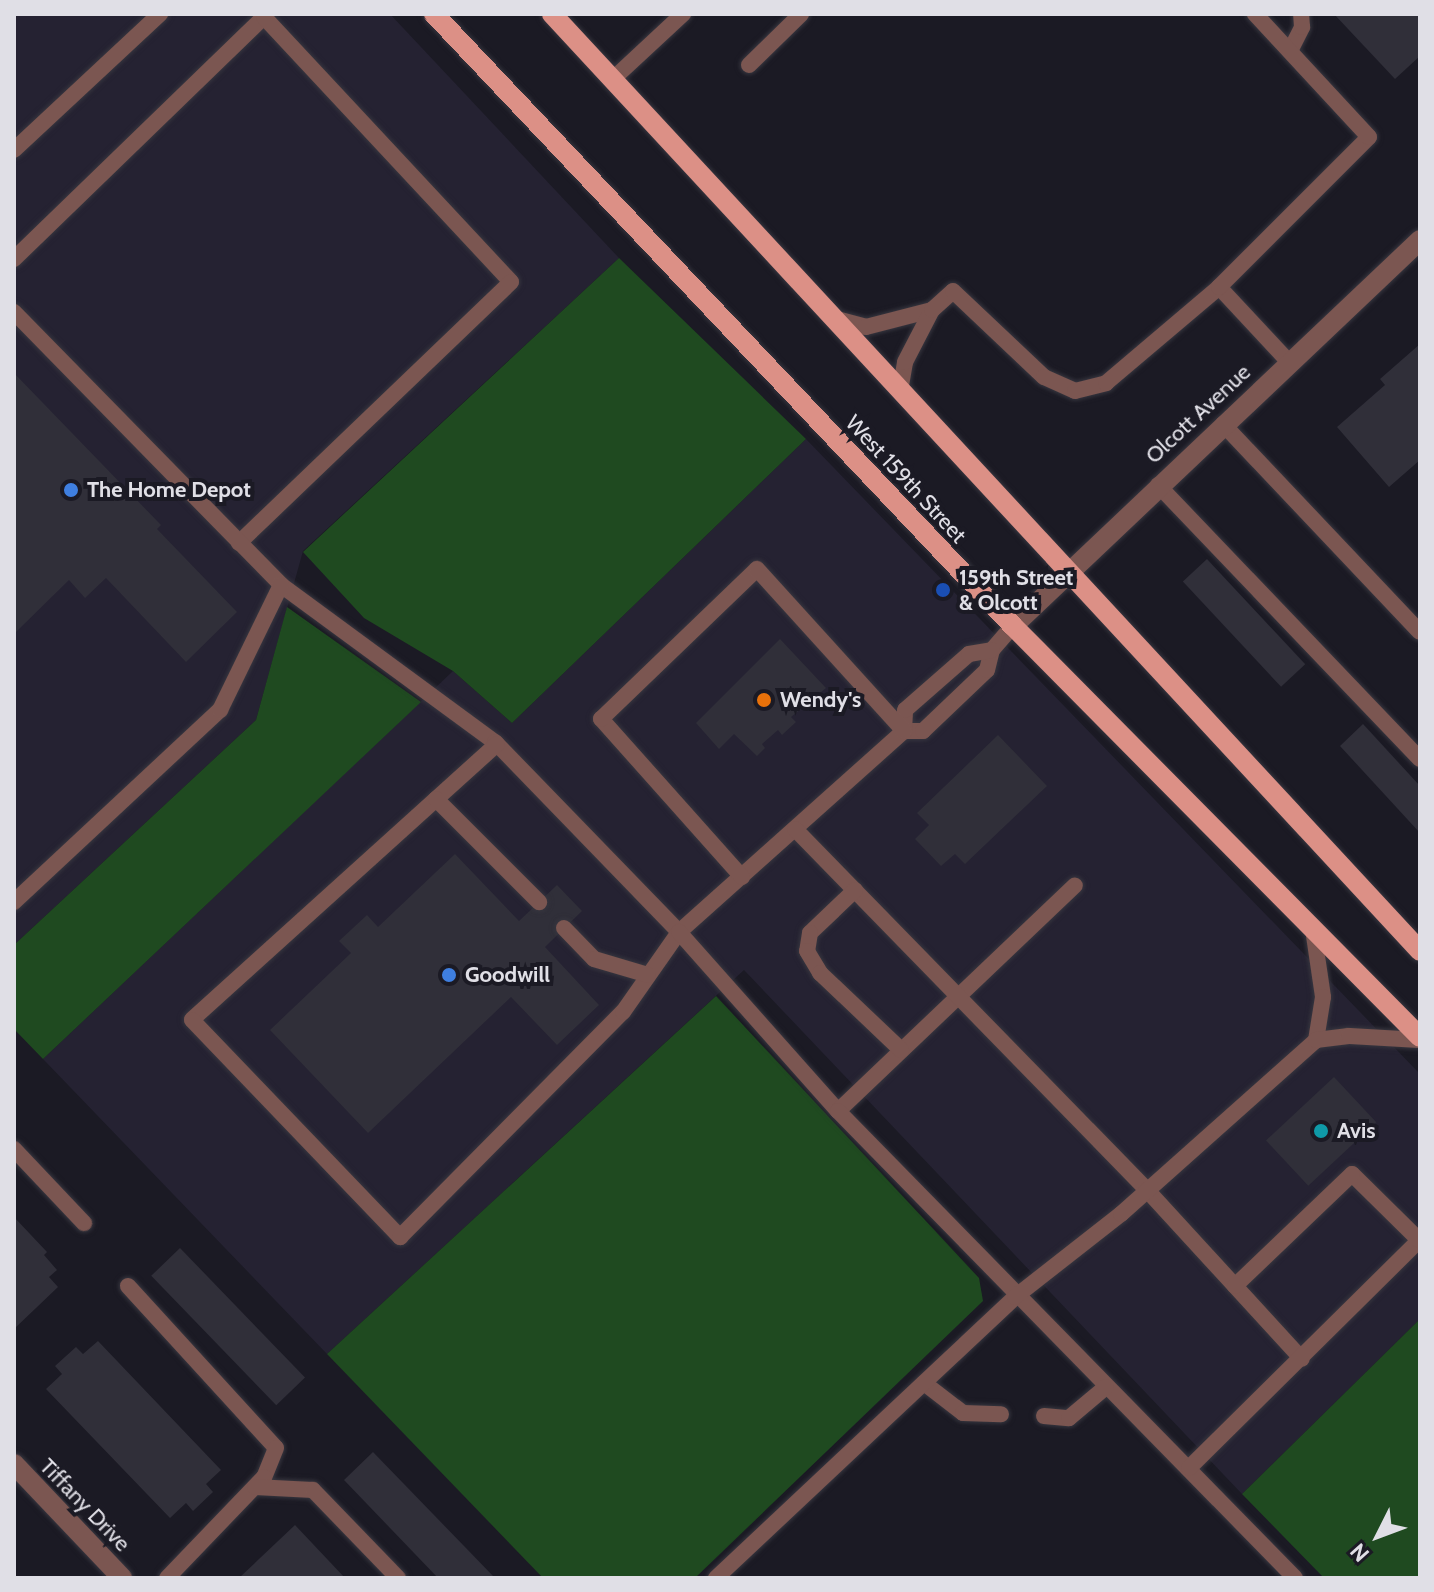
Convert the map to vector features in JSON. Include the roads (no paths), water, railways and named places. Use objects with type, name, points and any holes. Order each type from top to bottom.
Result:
[{"type":"main road","name":"West 159th Street","points":[[434,14],[1013,626],[1420,1038]]},
{"type":"main road","points":[[552,14],[1420,951]]},
{"type":"street","name":"Olcott Avenue","points":[[1013,626],[1288,361],[1420,240]]},
{"type":"street","name":"Tiffany Drive","points":[[14,1464],[122,1578]]},
{"type":"lane","points":[[14,150],[160,14]]},
{"type":"lane","points":[[613,79],[683,14]]},
{"type":"lane","points":[[749,65],[801,14]]},
{"type":"lane","points":[[900,391],[905,362],[932,310],[953,291],[1044,377],[1075,391],[1106,383],[1219,287],[1369,137],[1255,14]]},
{"type":"lane","points":[[1290,51],[1302,27],[1301,14]]},
{"type":"lane","points":[[14,259],[264,17],[511,282],[239,543]]},
{"type":"lane","points":[[1219,287],[1288,361]]},
{"type":"lane","points":[[832,317],[866,327],[932,310]]},
{"type":"lane","points":[[14,312],[281,585],[497,744],[679,932],[838,1111],[1015,1297],[1189,1468],[1295,1578]]},
{"type":"lane","points":[[1223,424],[1420,632]]},
{"type":"lane","points":[[1158,485],[1420,759]]},
{"type":"lane","points":[[742,877],[601,719],[757,569],[904,731]]},
{"type":"lane","points":[[14,902],[220,710],[281,585]]},
{"type":"lane","points":[[497,744],[192,1020],[400,1237],[623,1012],[679,932],[904,731],[923,731],[987,670],[992,650],[1013,626]]},
{"type":"lane","points":[[904,731],[905,710],[969,654],[992,650]]},
{"type":"lane","points":[[436,799],[539,902]]},
{"type":"lane","points":[[795,829],[1147,1190],[1302,1359]]},
{"type":"lane","points":[[838,1111],[1075,885]]},
{"type":"lane","points":[[855,890],[810,933],[807,951],[820,973],[901,1050]]},
{"type":"lane","points":[[564,928],[594,959],[648,975]]},
{"type":"lane","points":[[1313,929],[1323,997],[1316,1040]]},
{"type":"lane","points":[[716,1578],[1015,1297],[1147,1190],[1316,1040],[1349,1036],[1420,1038]]},
{"type":"lane","points":[[14,1149],[84,1223]]},
{"type":"lane","points":[[1189,1468],[1419,1240],[1352,1174],[1235,1286]]},
{"type":"lane","points":[[128,1286],[276,1448],[255,1487],[167,1578]]},
{"type":"lane","points":[[924,1383],[963,1413],[1001,1414]]},
{"type":"lane","points":[[1044,1416],[1069,1418],[1106,1387]]},
{"type":"lane","points":[[255,1487],[313,1490],[398,1578]]},
{"type":"place","name":"The Home Depot","points":[[71,490]]},
{"type":"place","name":"159th Street & Olcott","points":[[943,590]]},
{"type":"place","name":"Wendy's","points":[[764,700]]},
{"type":"place","name":"Goodwill","points":[[449,975]]},
{"type":"place","name":"Avis","points":[[1321,1131]]}]
